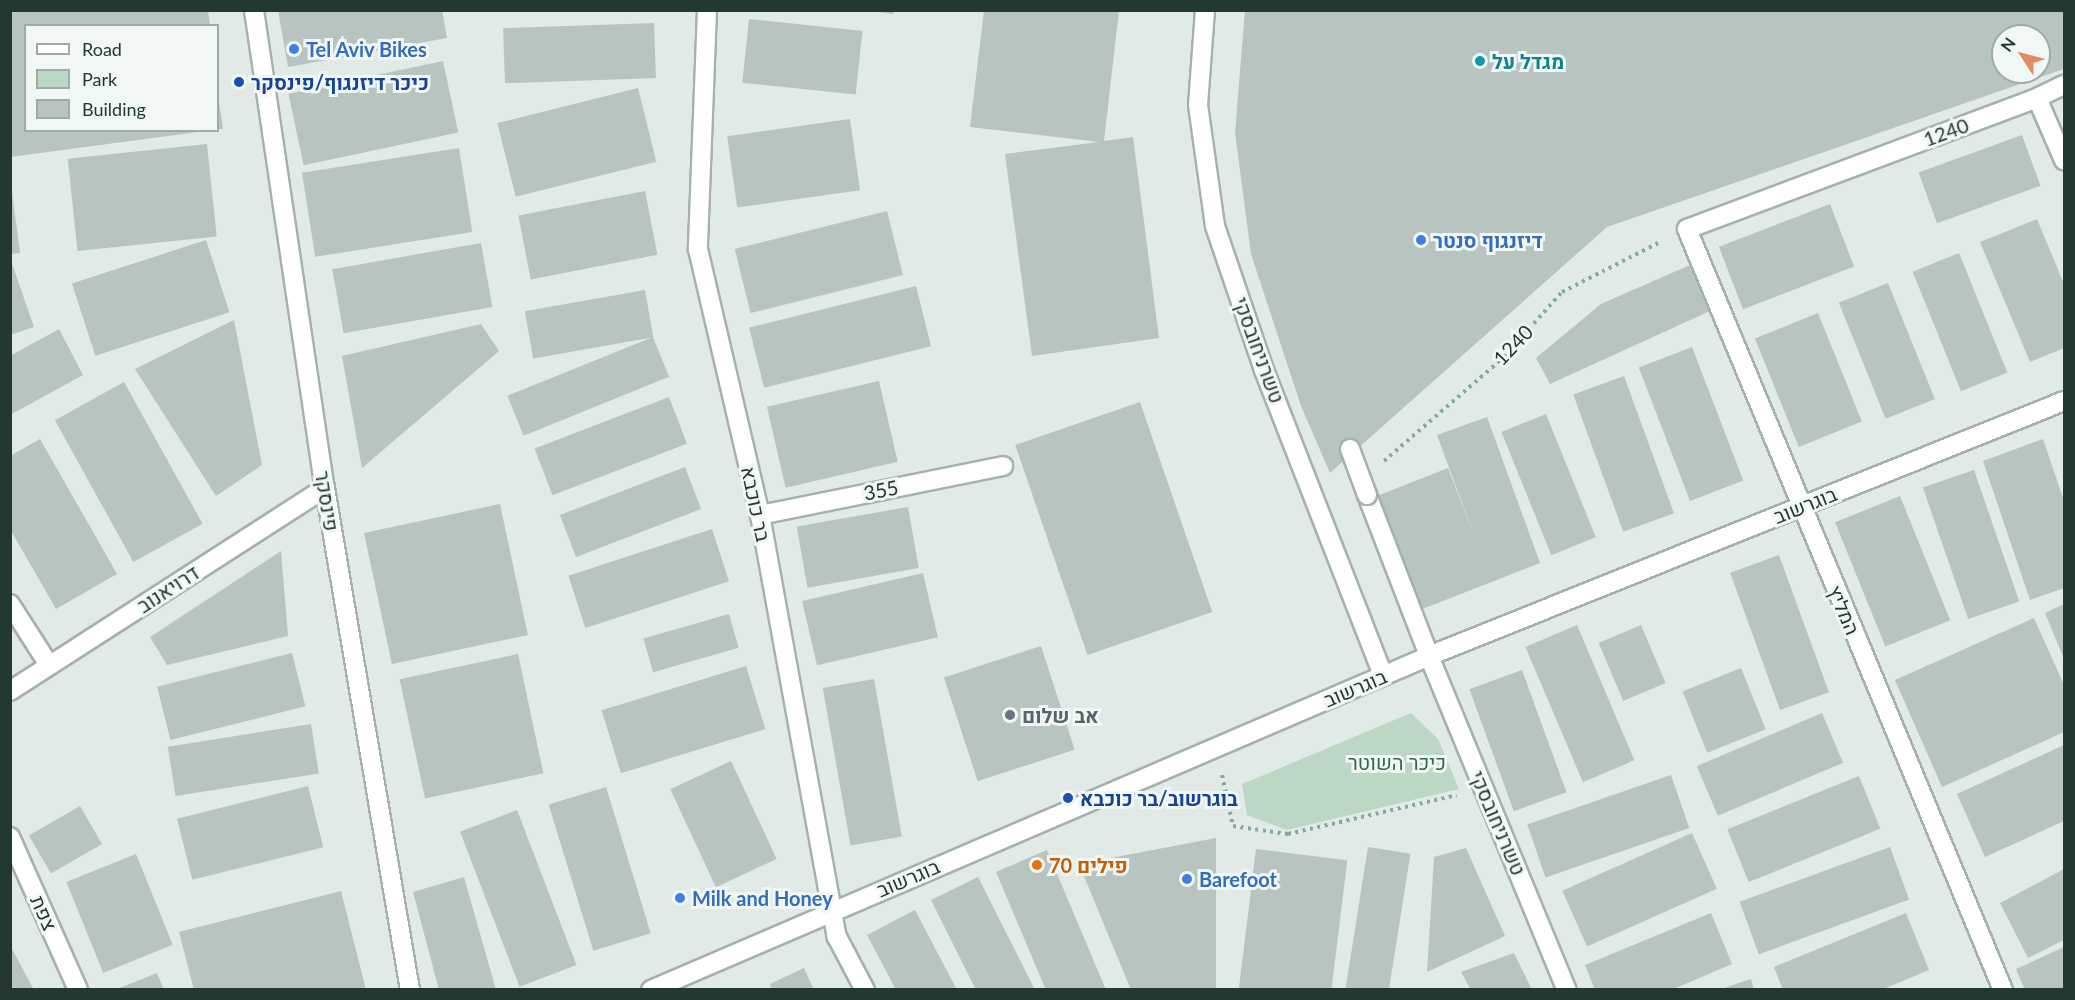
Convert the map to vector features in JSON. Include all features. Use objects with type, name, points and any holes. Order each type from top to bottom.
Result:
[{"type":"street","name":"פינסקר","points":[[254,10],[325,488],[410,990]]},
{"type":"street","name":"בר כוכבא","points":[[707,10],[698,249],[760,515],[837,937],[865,990]]},
{"type":"street","name":"טשרניחובסקי","points":[[1205,10],[1198,105],[1215,226],[1264,370],[1383,676]]},
{"type":"street","name":"1240","points":[[1687,229],[2037,98],[2064,85]]},
{"type":"street","points":[[2037,98],[2064,160]]},
{"type":"street","name":"המליץ","points":[[1687,229],[2004,990]]},
{"type":"street","name":"בוגרשוב","points":[[651,990],[831,910],[1429,656],[2064,401]]},
{"type":"street","name":"טשרניחובסקי","points":[[1350,449],[1429,656],[1567,990]]},
{"type":"street","name":"355","points":[[760,515],[1003,466]]},
{"type":"street","name":"דרויאנוב","points":[[10,691],[325,488]]},
{"type":"street","points":[[10,604],[49,665]]},
{"type":"street","name":"צפת","points":[[10,837],[78,990]]},
{"type":"path","name":"1240","points":[[1377,466],[1504,357],[1562,292],[1670,238]]},
{"type":"path","points":[[1217,748],[1233,826],[1288,834],[1484,788]]},
{"type":"green space","name":"כיכר השוטר","points":[[1411,713],[1438,739],[1459,789],[1287,830],[1247,815],[1242,784]]},
{"type":"building","points":[[10,10],[208,10],[210,24],[24,24],[24,132],[198,132],[10,157]]},
{"type":"building","points":[[278,10],[442,10],[447,38],[288,67]]},
{"type":"building","points":[[866,10],[894,10],[893,14]]},
{"type":"building","points":[[984,10],[1119,10],[1104,141],[1133,137],[1159,338],[1032,356],[1005,154],[1099,142],[970,127]]},
{"type":"building","name":"דיזנגוף סנטר","points":[[1245,10],[2064,10],[2064,69],[2051,73],[2051,24],[1991,24],[1991,84],[2021,84],[1607,227],[1330,473],[1301,406],[1251,254],[1235,133]]},
{"type":"building","points":[[749,19],[862,31],[856,95],[742,83]]},
{"type":"building","points":[[654,23],[656,78],[505,83],[503,28]]},
{"type":"building","points":[[443,61],[458,132],[304,165],[288,94]]},
{"type":"building","points":[[638,88],[656,162],[516,197],[497,123]]},
{"type":"building","points":[[219,103],[223,129],[219,129]]},
{"type":"building","points":[[850,119],[860,190],[737,208],[727,136]]},
{"type":"building","points":[[2022,135],[2040,186],[1937,223],[1919,173]]},
{"type":"building","points":[[207,144],[217,236],[77,251],[68,159]]},
{"type":"building","points":[[459,148],[472,232],[315,257],[302,173]]},
{"type":"building","points":[[10,177],[20,253],[10,254]]},
{"type":"building","points":[[645,191],[657,255],[531,279],[518,216]]},
{"type":"building","points":[[1830,204],[1854,267],[1743,309],[1719,247]]},
{"type":"building","points":[[887,211],[903,275],[751,313],[735,249]]},
{"type":"building","points":[[2037,219],[2064,284],[2064,348],[2030,362],[1980,242]]},
{"type":"building","points":[[206,240],[229,312],[95,356],[72,284]]},
{"type":"building","points":[[481,243],[492,307],[344,333],[332,269]]},
{"type":"building","points":[[1959,253],[2007,373],[1961,391],[1913,272]]},
{"type":"building","points":[[10,258],[34,327],[10,335]]},
{"type":"building","points":[[1690,265],[1710,311],[1550,384],[1536,358],[1601,304]]},
{"type":"building","points":[[1888,283],[1935,399],[1886,419],[1839,303]]},
{"type":"building","points":[[916,286],[931,346],[764,388],[749,328]]},
{"type":"building","points":[[645,290],[653,337],[533,358],[525,311]]},
{"type":"building","points":[[1818,313],[1862,421],[1799,447],[1755,338]]},
{"type":"building","points":[[234,320],[262,465],[216,496],[135,369]]},
{"type":"building","points":[[481,324],[499,351],[362,468],[342,356]]},
{"type":"building","points":[[59,329],[83,375],[10,415],[10,356]]},
{"type":"building","points":[[653,337],[669,377],[524,436],[507,396]]},
{"type":"building","points":[[1692,347],[1743,481],[1690,501],[1639,367]]},
{"type":"building","points":[[1624,376],[1674,513],[1623,532],[1573,394]]},
{"type":"building","points":[[879,381],[898,462],[786,488],[767,407]]},
{"type":"building","points":[[124,382],[203,524],[133,562],[55,420]]},
{"type":"building","points":[[669,397],[687,444],[552,495],[535,449]]},
{"type":"building","points":[[1140,402],[1212,612],[1087,655],[1015,445]]},
{"type":"building","points":[[1546,414],[1596,537],[1551,555],[1501,432]]},
{"type":"building","points":[[1487,417],[1540,563],[1420,610],[1377,496],[1448,468],[1475,538],[1437,435]]},
{"type":"building","points":[[40,439],[117,574],[56,609],[10,529],[10,456]]},
{"type":"building","points":[[2043,439],[2064,501],[2064,588],[2030,600],[1983,461]]},
{"type":"building","points":[[685,467],[701,509],[576,557],[560,515]]},
{"type":"building","points":[[1974,470],[2019,601],[1968,619],[1923,488]]},
{"type":"building","points":[[1900,496],[1950,620],[1885,646],[1835,522]]},
{"type":"building","points":[[500,504],[528,635],[392,664],[364,533]]},
{"type":"building","points":[[908,507],[919,568],[807,588],[797,527]]},
{"type":"building","points":[[712,529],[729,581],[585,628],[568,576]]},
{"type":"building","points":[[281,551],[288,636],[167,665],[150,637]]},
{"type":"building","points":[[1779,555],[1829,692],[1780,710],[1730,573]]},
{"type":"building","points":[[923,573],[938,637],[817,665],[802,601]]},
{"type":"building","points":[[2064,604],[2064,659],[2045,613]]},
{"type":"building","points":[[729,614],[739,648],[653,672],[643,639]]},
{"type":"building","points":[[2034,618],[2064,685],[2064,732],[1942,787],[1895,680]]},
{"type":"building","points":[[1577,625],[1634,760],[1583,782],[1525,647]]},
{"type":"building","points":[[1641,625],[1666,683],[1623,701],[1599,643]]},
{"type":"building","name":"אב שלום","points":[[1041,646],[1075,750],[978,781],[944,678]]},
{"type":"building","points":[[292,653],[305,706],[170,740],[157,687]]},
{"type":"building","points":[[518,654],[543,773],[425,798],[400,679]]},
{"type":"building","points":[[746,666],[765,729],[621,773],[602,710]]},
{"type":"building","points":[[1741,668],[1766,729],[1707,753],[1683,692]]},
{"type":"building","points":[[1522,670],[1566,792],[1514,811],[1469,689]]},
{"type":"building","points":[[874,679],[902,837],[851,846],[823,688]]},
{"type":"building","points":[[1822,713],[1843,763],[1718,816],[1697,766]]},
{"type":"building","points":[[311,724],[319,773],[176,796],[168,747]]},
{"type":"building","points":[[2064,745],[2064,821],[1985,857],[1957,794]]},
{"type":"building","points":[[731,761],[777,859],[716,887],[670,789]]},
{"type":"building","points":[[1671,775],[1689,828],[1546,877],[1527,824]]},
{"type":"building","points":[[1859,776],[1880,829],[1749,882],[1727,829]]},
{"type":"building","points":[[308,786],[323,847],[192,880],[177,819]]},
{"type":"building","points":[[606,787],[651,933],[593,951],[549,805]]},
{"type":"building","points":[[80,806],[102,844],[51,874],[29,836]]},
{"type":"building","points":[[517,810],[576,965],[520,987],[460,832]]},
{"type":"building","points":[[1692,833],[1717,889],[1587,946],[1562,891]]},
{"type":"building","points":[[1216,838],[1216,990],[1131,990],[1079,864]]},
{"type":"building","points":[[1368,847],[1410,854],[1389,990],[1345,990]]},
{"type":"building","points":[[1890,847],[1909,900],[1759,954],[1740,902]]},
{"type":"building","points":[[1466,848],[1505,936],[1427,972],[1434,857]]},
{"type":"building","points":[[1256,849],[1347,860],[1331,990],[1239,990]]},
{"type":"building","points":[[1047,850],[1106,990],[1046,990],[996,872]]},
{"type":"building","points":[[136,854],[173,945],[103,973],[66,882]]},
{"type":"building","points":[[2064,869],[2064,940],[2028,958],[2000,903]]},
{"type":"building","points":[[464,877],[496,990],[439,990],[413,892]]},
{"type":"building","points":[[978,877],[1035,990],[976,990],[931,900]]},
{"type":"building","points":[[341,891],[366,990],[194,990],[179,932]]},
{"type":"building","points":[[915,910],[957,990],[896,990],[867,935]]},
{"type":"building","points":[[1711,913],[1732,964],[1671,990],[1595,990],[1585,965]]},
{"type":"building","points":[[1906,913],[1929,970],[1881,990],[1783,990],[1774,967]]},
{"type":"building","points":[[10,945],[34,990],[10,990]]},
{"type":"building","points":[[2064,947],[2064,990],[2025,990],[2016,969]]},
{"type":"building","points":[[1514,953],[1532,990],[1471,990],[1461,972]]},
{"type":"building","points":[[804,968],[814,990],[772,990],[770,984]]},
{"type":"building","points":[[157,973],[164,990],[117,990],[117,989]]},
{"type":"building","points":[[1751,979],[1754,990],[1721,989]]},
{"type":"place","name":"Tel Aviv Bikes","points":[[294,49]]},
{"type":"place","name":"מגדל על","points":[[1480,61]]},
{"type":"place","name":"כיכר דיזנגוף/פינסקר","points":[[239,82]]},
{"type":"place","name":"דיזנגוף סנטר","points":[[1421,240]]},
{"type":"place","name":"אב שלום","points":[[1010,715]]},
{"type":"place","name":"בוגרשוב/בר כוכבא","points":[[1068,798]]},
{"type":"place","name":"70 פילים","points":[[1037,865]]},
{"type":"place","name":"Barefoot","points":[[1187,879]]},
{"type":"place","name":"Milk and Honey","points":[[680,898]]}]
